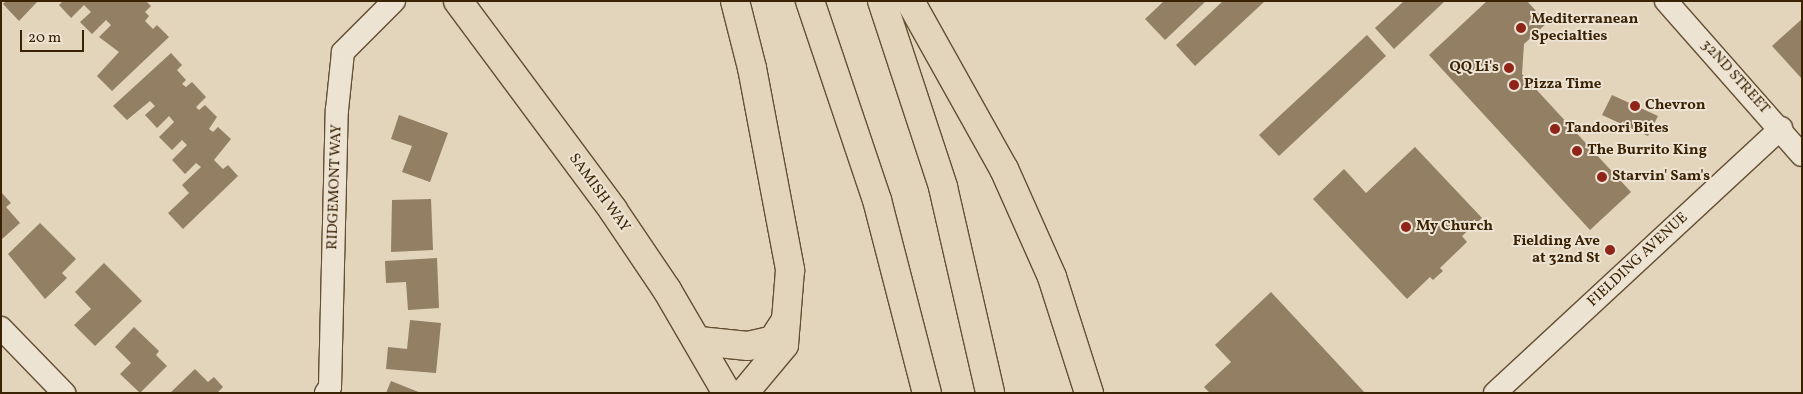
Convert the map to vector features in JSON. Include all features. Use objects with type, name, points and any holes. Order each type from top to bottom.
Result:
[{"type":"main road","name":"SAMISH WAY","points":[[458,1],[613,210],[699,341],[727,393]]},
{"type":"main road","points":[[735,1],[790,270],[784,345],[744,393]]},
{"type":"main road","points":[[810,1],[877,200],[927,393]]},
{"type":"main road","points":[[882,1],[943,187],[990,393]]},
{"type":"main road","points":[[910,1],[1004,169],[1052,277],[1089,393]]},
{"type":"main road","points":[[699,341],[748,346],[773,340],[786,320]]},
{"type":"street","name":"RIDGEMONT WAY","points":[[326,393],[330,387],[337,110],[343,52],[394,1]]},
{"type":"street","name":"32ND STREET","points":[[1666,1],[1781,128],[1802,156]]},
{"type":"street","name":"FIELDING AVENUE","points":[[1495,393],[1781,128]]},
{"type":"street","points":[[5,338],[64,393]]},
{"type":"building","points":[[6,1],[38,1],[19,21],[3,4]]},
{"type":"building","points":[[63,1],[146,1],[151,6],[145,12],[149,16],[145,21],[153,29],[157,25],[169,37],[112,91],[97,76],[119,52],[99,37],[111,25],[106,20],[92,34],[80,22],[91,12],[84,5],[71,18],[59,5]]},
{"type":"building","points":[[1164,1],[1206,1],[1165,40],[1145,19]]},
{"type":"building","points":[[1223,1],[1265,1],[1195,66],[1176,45]]},
{"type":"building","points":[[1404,1],[1445,1],[1394,49],[1375,28]]},
{"type":"building","points":[[1487,1],[1527,1],[1547,23],[1524,44],[1522,74],[1631,192],[1590,230],[1429,55]]},
{"type":"building","points":[[1802,19],[1802,79],[1772,46]]},
{"type":"building","points":[[1367,35],[1386,56],[1279,156],[1259,135]]},
{"type":"building","points":[[171,53],[182,65],[177,70],[186,80],[182,84],[186,87],[192,82],[206,97],[196,107],[199,110],[205,105],[217,117],[209,129],[213,132],[218,127],[231,139],[214,160],[223,169],[228,165],[238,176],[183,229],[168,213],[189,193],[182,185],[201,167],[196,163],[185,174],[172,160],[187,145],[182,140],[172,150],[159,137],[174,122],[169,116],[157,128],[145,115],[155,106],[150,101],[127,120],[113,106]]},
{"type":"building","points":[[1612,95],[1658,116],[1648,136],[1602,115]]},
{"type":"building","points":[[399,115],[448,133],[430,182],[402,172],[412,146],[391,139]]},
{"type":"building","name":"My Church","points":[[1415,147],[1482,218],[1462,236],[1467,242],[1440,268],[1443,271],[1433,280],[1430,277],[1407,299],[1313,199],[1344,169],[1366,193]]},
{"type":"building","points":[[1,192],[11,203],[6,207],[20,223],[1,240]]},
{"type":"building","points":[[431,199],[433,250],[391,252],[392,200]]},
{"type":"building","points":[[40,223],[76,259],[62,273],[67,278],[45,299],[8,254]]},
{"type":"building","points":[[437,258],[439,308],[408,310],[406,282],[386,283],[385,261]]},
{"type":"building","points":[[104,263],[142,301],[95,346],[74,325],[91,309],[75,292]]},
{"type":"building","points":[[1271,292],[1365,393],[1210,393],[1204,387],[1231,362],[1215,345]]},
{"type":"building","points":[[410,320],[441,323],[436,373],[386,369],[388,347],[407,349]]},
{"type":"building","points":[[134,327],[159,351],[156,355],[167,366],[140,393],[120,374],[131,363],[115,347]]},
{"type":"building","points":[[195,369],[208,382],[214,377],[223,387],[217,393],[170,393]]},
{"type":"building","points":[[391,381],[421,393],[386,393]]},
{"type":"place","name":"Mediterranean Specialties","points":[[1521,28]]},
{"type":"place","name":"QQ Li's","points":[[1509,68]]},
{"type":"place","name":"Pizza Time","points":[[1514,85]]},
{"type":"place","name":"Chevron","points":[[1635,106]]},
{"type":"place","name":"Tandoori Bites","points":[[1555,129]]},
{"type":"place","name":"The Burrito King","points":[[1577,151]]},
{"type":"place","name":"Starvin' Sam's","points":[[1602,177]]},
{"type":"place","name":"My Church","points":[[1406,227]]},
{"type":"place","name":"Fielding Ave at 32nd St","points":[[1610,250]]}]
